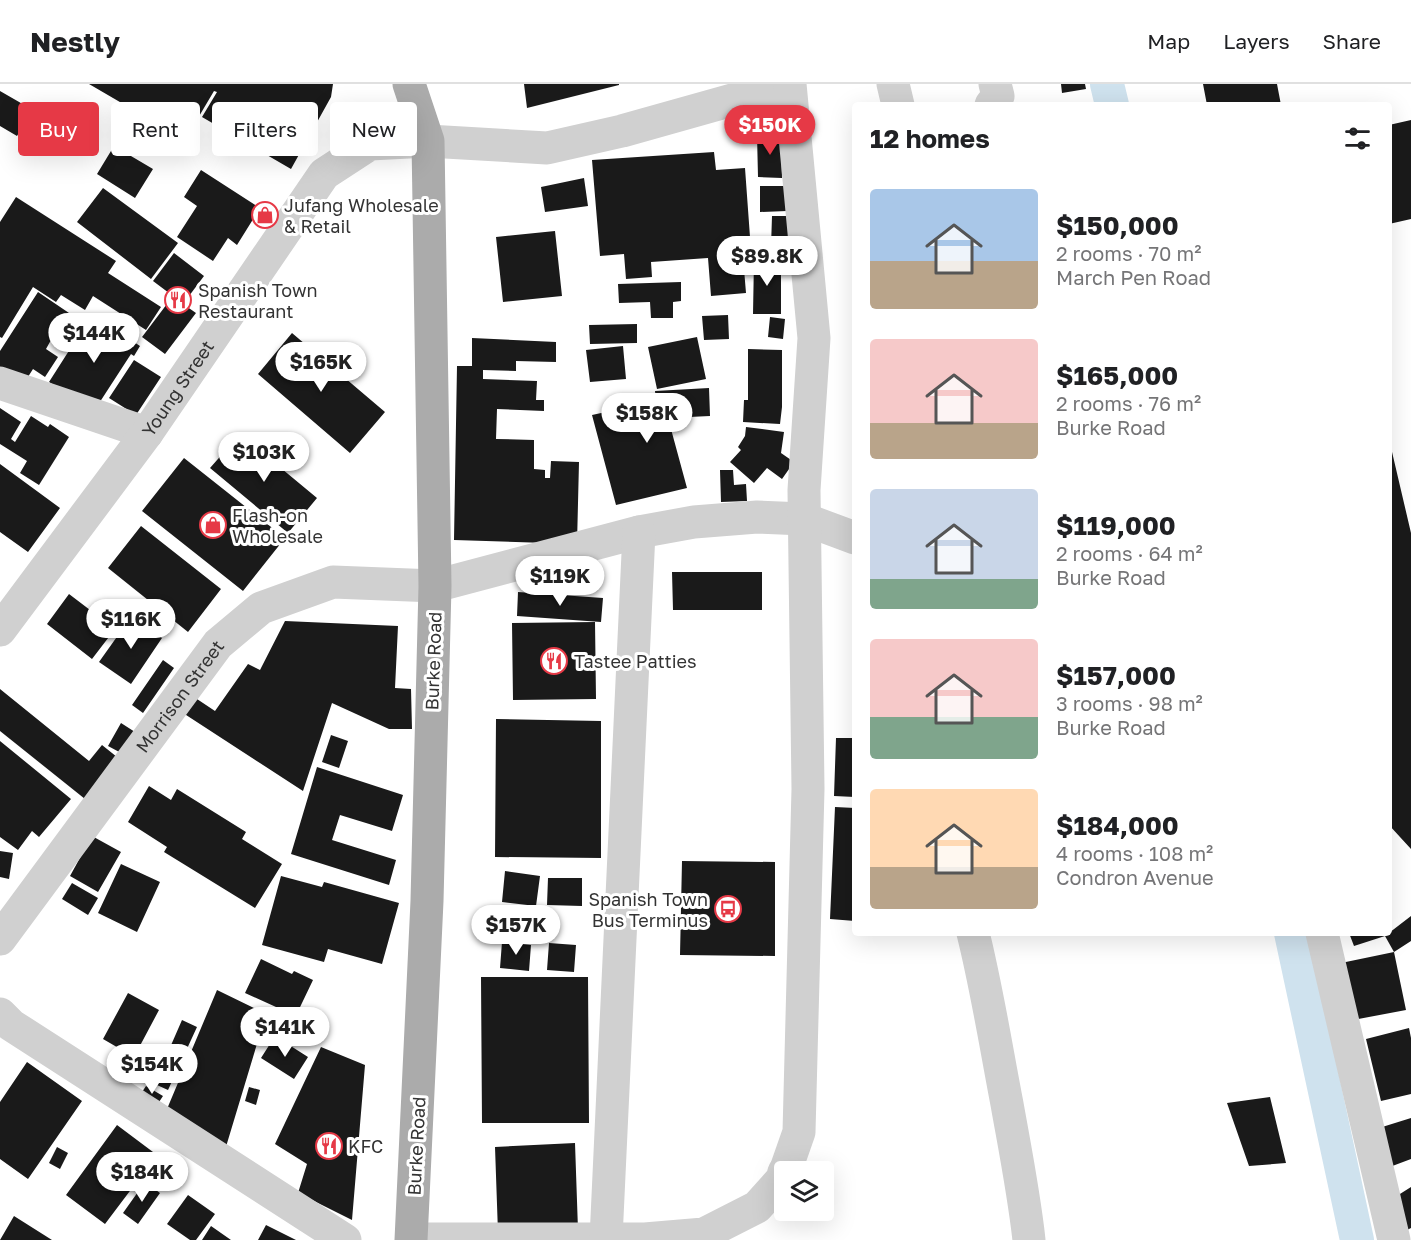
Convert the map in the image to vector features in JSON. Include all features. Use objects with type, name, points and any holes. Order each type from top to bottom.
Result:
[{"type":"main road","name":"Burke Road","points":[[409,84],[428,141],[435,586],[427,901],[412,1240]]},
{"type":"street","name":"Young Street","points":[[0,630],[147,433],[324,174],[370,144],[428,141],[547,148],[622,131],[736,91],[789,84]]},
{"type":"street","points":[[789,84],[814,338],[804,490],[808,789],[799,1132],[789,1161]]},
{"type":"street","points":[[893,84],[897,102]]},
{"type":"street","points":[[993,102],[998,96],[995,84]]},
{"type":"street","points":[[0,383],[147,433]]},
{"type":"street","name":"Morrison Street","points":[[0,939],[218,644],[261,608],[333,582],[435,586],[639,532],[694,522],[757,517],[804,519],[852,537]]},
{"type":"street","points":[[606,1239],[639,532]]},
{"type":"street","points":[[973,936],[982,970],[1001,1071],[1029,1240]]},
{"type":"street","points":[[1323,936],[1394,1240]]},
{"type":"street","points":[[0,1014],[11,1025],[345,1240]]},
{"type":"street","points":[[412,1240],[645,1239],[704,1234],[758,1207],[774,1188]]},
{"type":"building","points":[[89,84],[333,84],[331,97],[318,120],[318,102],[212,102],[212,123],[202,117],[217,92],[214,91],[200,115],[200,102],[120,102]]},
{"type":"building","points":[[524,84],[619,84],[619,85],[527,108]]},
{"type":"building","points":[[1061,84],[1085,84],[1086,89],[1062,93]]},
{"type":"building","points":[[1203,84],[1277,84],[1280,102],[1206,102]]},
{"type":"building","points":[[0,91],[19,102],[18,134],[17,136],[0,126]]},
{"type":"building","points":[[1411,120],[1411,219],[1392,223],[1392,124]]},
{"type":"building","points":[[757,135],[781,135],[782,178],[758,177]]},
{"type":"building","points":[[111,151],[111,156],[131,156],[153,169],[135,198],[97,174]]},
{"type":"building","points":[[714,152],[716,170],[745,168],[750,237],[758,237],[759,256],[743,257],[746,293],[711,296],[708,258],[651,262],[652,277],[626,279],[624,254],[600,256],[592,160]]},
{"type":"building","points":[[269,156],[298,156],[291,169]]},
{"type":"building","points":[[201,170],[260,208],[237,245],[228,238],[213,261],[177,237],[197,206],[184,197]]},
{"type":"building","points":[[584,178],[588,206],[545,212],[541,187]]},
{"type":"building","points":[[760,186],[787,186],[787,211],[760,212]]},
{"type":"building","points":[[103,188],[178,243],[151,279],[77,222]]},
{"type":"building","points":[[16,197],[116,261],[108,273],[161,307],[146,330],[93,296],[85,310],[61,295],[56,302],[33,287],[2,338],[0,337],[0,222]]},
{"type":"building","points":[[772,216],[790,216],[789,248],[771,247]]},
{"type":"building","points":[[555,231],[562,296],[503,302],[496,237]]},
{"type":"building","name":"Spanish Town Restaurant","points":[[174,253],[204,276],[183,304],[196,313],[165,354],[142,337],[173,296],[153,281]]},
{"type":"building","points":[[754,259],[781,259],[781,314],[753,314]]},
{"type":"building","points":[[681,282],[681,301],[673,302],[673,318],[651,318],[650,302],[619,303],[618,284]]},
{"type":"building","points":[[38,292],[69,313],[66,318],[77,326],[63,348],[51,340],[46,349],[58,357],[45,377],[33,369],[26,380],[0,369],[0,351]]},
{"type":"building","points":[[728,315],[729,339],[704,340],[702,316]]},
{"type":"building","points":[[770,317],[785,319],[783,339],[768,337]]},
{"type":"building","points":[[99,319],[140,346],[134,356],[131,354],[94,411],[49,382],[86,324],[93,328]]},
{"type":"building","points":[[637,324],[637,343],[590,344],[589,325]]},
{"type":"building","points":[[292,333],[385,412],[350,453],[258,374]]},
{"type":"building","points":[[697,337],[706,379],[657,389],[648,347]]},
{"type":"building","points":[[472,338],[556,342],[556,362],[516,361],[516,371],[483,370],[483,379],[537,381],[536,400],[544,400],[544,411],[497,409],[496,439],[534,440],[534,469],[545,470],[545,478],[550,478],[551,461],[579,462],[577,544],[454,540],[457,366],[472,366]]},
{"type":"building","points":[[623,346],[626,379],[590,382],[586,350]]},
{"type":"building","points":[[748,349],[782,350],[780,424],[743,422],[744,400],[748,400]]},
{"type":"building","points":[[134,360],[161,377],[136,415],[109,398]]},
{"type":"building","points":[[709,388],[710,416],[668,418],[687,488],[616,505],[592,415],[656,401],[655,391]]},
{"type":"building","points":[[0,408],[21,422],[11,439],[15,442],[31,416],[48,427],[50,424],[69,437],[39,485],[20,473],[27,461],[0,444]]},
{"type":"building","points":[[746,427],[784,432],[781,453],[794,462],[782,479],[767,468],[754,483],[730,462],[741,450],[738,447],[745,436]]},
{"type":"building","points":[[240,434],[317,498],[288,533],[210,468]]},
{"type":"building","points":[[1392,452],[1411,533],[1411,849],[1392,828]]},
{"type":"building","name":"Flash-on Wholesale","points":[[184,458],[285,538],[243,591],[142,511]]},
{"type":"building","points":[[0,464],[60,508],[28,552],[0,532]]},
{"type":"building","points":[[720,470],[733,470],[734,485],[746,484],[747,501],[721,502]]},
{"type":"building","points":[[141,526],[221,589],[188,632],[108,568]]},
{"type":"building","points":[[672,572],[762,572],[762,610],[673,610]]},
{"type":"building","points":[[518,592],[603,598],[601,622],[517,616]]},
{"type":"building","points":[[69,594],[115,629],[92,659],[47,624]]},
{"type":"building","points":[[131,617],[162,638],[131,684],[99,662]]},
{"type":"building","points":[[285,621],[398,626],[395,688],[411,689],[412,729],[389,729],[332,703],[303,791],[183,713],[194,697],[215,711],[248,664],[260,670]]},
{"type":"building","name":"Tastee Patties","points":[[595,622],[596,699],[513,700],[512,623]]},
{"type":"building","points":[[163,660],[174,668],[143,713],[132,705]]},
{"type":"building","points":[[0,689],[89,761],[102,745],[117,757],[85,799],[0,731]]},
{"type":"building","points":[[496,719],[601,721],[601,858],[495,857]]},
{"type":"building","points":[[121,723],[135,732],[123,754],[108,746]]},
{"type":"building","points":[[331,735],[348,741],[339,768],[322,762]]},
{"type":"building","points":[[836,738],[852,738],[852,797],[834,796]]},
{"type":"building","points":[[0,741],[71,799],[39,837],[32,831],[18,850],[0,837]]},
{"type":"building","points":[[317,767],[403,795],[392,831],[340,815],[332,840],[396,860],[389,885],[291,854]]},
{"type":"building","points":[[149,786],[171,800],[177,789],[246,832],[242,839],[282,864],[255,908],[164,852],[167,847],[128,822]]},
{"type":"building","points":[[835,807],[852,808],[852,921],[830,919]]},
{"type":"building","points":[[92,836],[121,852],[98,892],[70,876]]},
{"type":"building","points":[[0,851],[13,853],[9,879],[0,877]]},
{"type":"building","name":"Spanish Town Bus Terminus","points":[[682,861],[775,862],[775,956],[680,955]]},
{"type":"building","points":[[121,864],[160,882],[137,932],[98,913]]},
{"type":"building","points":[[505,871],[540,876],[536,906],[502,902]]},
{"type":"building","points":[[281,876],[322,887],[324,882],[399,903],[382,964],[328,949],[324,962],[262,945]]},
{"type":"building","points":[[548,878],[582,878],[582,906],[547,905]]},
{"type":"building","points":[[72,883],[98,898],[88,915],[62,899]]},
{"type":"building","points":[[1411,916],[1411,941],[1394,952],[1385,936],[1392,936],[1392,931]]},
{"type":"building","points":[[1350,936],[1385,936],[1354,946]]},
{"type":"building","points":[[502,942],[531,945],[529,971],[500,968]]},
{"type":"building","points":[[549,943],[576,945],[574,972],[547,970]]},
{"type":"building","points":[[1394,952],[1406,1010],[1353,1020],[1341,963]]},
{"type":"building","points":[[261,959],[292,974],[294,971],[313,980],[291,1026],[271,1017],[276,1007],[245,993]]},
{"type":"building","points":[[481,977],[588,977],[589,1123],[482,1123]]},
{"type":"building","points":[[217,990],[266,1014],[225,1150],[167,1109]]},
{"type":"building","points":[[128,993],[159,1010],[134,1057],[103,1039]]},
{"type":"building","points":[[182,1020],[197,1027],[168,1090],[137,1076],[148,1051],[165,1059]]},
{"type":"building","points":[[1409,1028],[1411,1094],[1381,1101],[1366,1039]]},
{"type":"building","points":[[275,1036],[308,1057],[294,1079],[261,1058]]},
{"type":"building","points":[[321,1047],[365,1065],[352,1220],[298,1193],[307,1164],[275,1144]]},
{"type":"building","points":[[27,1062],[82,1101],[28,1179],[0,1159],[0,1102]]},
{"type":"building","points":[[146,1086],[163,1096],[157,1105],[140,1095]]},
{"type":"building","points":[[249,1087],[260,1090],[256,1105],[245,1101]]},
{"type":"building","points":[[1270,1097],[1286,1163],[1249,1166],[1227,1103]]},
{"type":"building","points":[[1411,1118],[1411,1159],[1387,1168],[1379,1128]]},
{"type":"building","points":[[117,1125],[157,1155],[105,1224],[66,1195]]},
{"type":"building","points":[[575,1143],[578,1230],[498,1233],[495,1147]]},
{"type":"building","points":[[57,1147],[68,1153],[60,1169],[49,1163]]},
{"type":"building","points":[[145,1182],[160,1193],[138,1224],[123,1213]]},
{"type":"building","points":[[1411,1187],[1411,1228],[1407,1230],[1392,1199]]},
{"type":"building","points":[[188,1195],[215,1214],[196,1240],[190,1240],[167,1224]]},
{"type":"building","points":[[14,1216],[52,1240],[0,1240]]},
{"type":"building","points":[[266,1225],[296,1240],[258,1240]]},
{"type":"building","points":[[211,1226],[231,1240],[202,1240]]},
{"type":"waterway","points":[[1107,84],[1111,102]]},
{"type":"waterway","points":[[1292,936],[1357,1240]]},
{"type":"place","name":"Jufang Wholesale & Retail","points":[[265,215]]},
{"type":"place","name":"Spanish Town Restaurant","points":[[178,300]]},
{"type":"place","name":"Flash-on Wholesale","points":[[213,525]]},
{"type":"place","name":"Tastee Patties","points":[[554,661]]},
{"type":"place","name":"Spanish Town Bus Terminus","points":[[728,909]]},
{"type":"place","name":"KFC","points":[[329,1146]]}]
